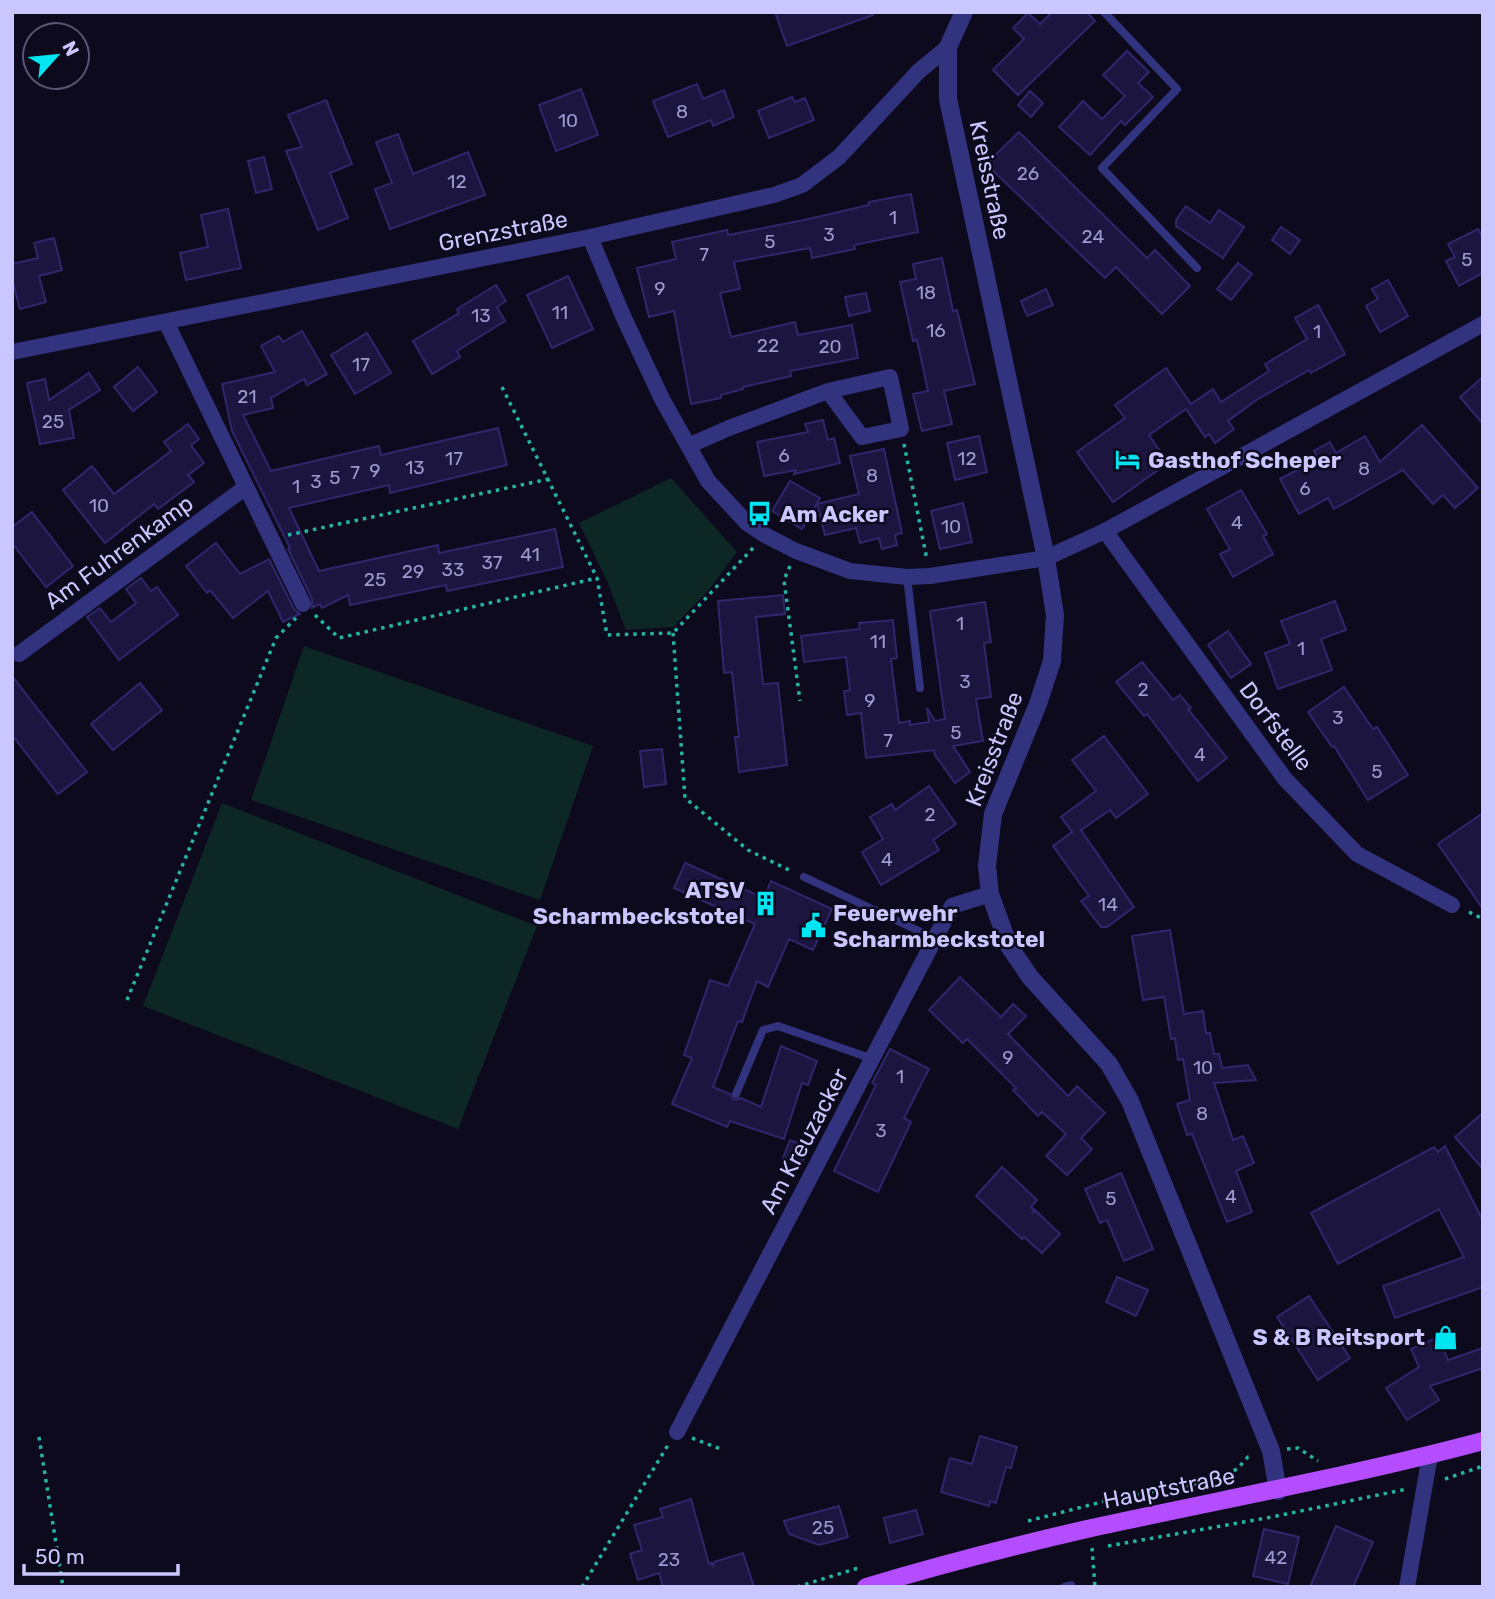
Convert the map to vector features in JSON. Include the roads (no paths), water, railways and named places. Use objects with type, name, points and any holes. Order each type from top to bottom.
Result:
[{"type":"main road","name":"Hauptstraße","points":[[866,1587],[886,1584],[1003,1549],[1090,1528],[1278,1490],[1483,1441]]},
{"type":"street","points":[[948,47],[964,12]]},
{"type":"street","name":"Grenzstraße","points":[[12,352],[590,237],[774,195],[802,186],[839,156],[919,71],[948,47]]},
{"type":"street","name":"Kreisstraße","points":[[948,47],[948,99],[1046,558],[1055,615],[1052,661],[1038,704],[993,814],[987,866],[990,894],[1009,947],[1030,978],[1109,1064],[1129,1101],[1271,1451],[1278,1490]]},
{"type":"street","points":[[590,237],[623,316],[662,398],[708,481],[747,523],[796,551],[850,571],[907,577],[930,576],[1046,558],[1105,531],[1483,324]]},
{"type":"street","points":[[166,321],[303,604]]},
{"type":"street","points":[[690,445],[828,391],[890,377],[901,429],[862,437],[828,391]]},
{"type":"street","name":"Am Fuhrenkamp","points":[[19,654],[246,487]]},
{"type":"street","name":"Dorfstelle","points":[[1105,531],[1285,779],[1357,854],[1452,905]]},
{"type":"street","name":"Am Kreuzacker","points":[[677,1432],[952,906],[990,894]]},
{"type":"street","points":[[1407,1587],[1430,1455]]},
{"type":"lane","points":[[1104,12],[1177,89],[1102,168],[1197,268]]},
{"type":"lane","points":[[907,577],[920,688]]},
{"type":"lane","points":[[804,877],[936,939]]},
{"type":"lane","points":[[736,1094],[762,1030],[771,1026],[778,1026],[873,1059]]},
{"type":"place","name":"Gasthof Scheper","points":[[1128,460]]},
{"type":"place","name":"Am Acker","points":[[760,514]]},
{"type":"place","name":"ATSV Scharmbeckstotel","points":[[765,903]]},
{"type":"place","name":"Feuerwehr Scharmbeckstotel","points":[[813,926]]},
{"type":"place","name":"S & B Reitsport","points":[[1445,1337]]}]
